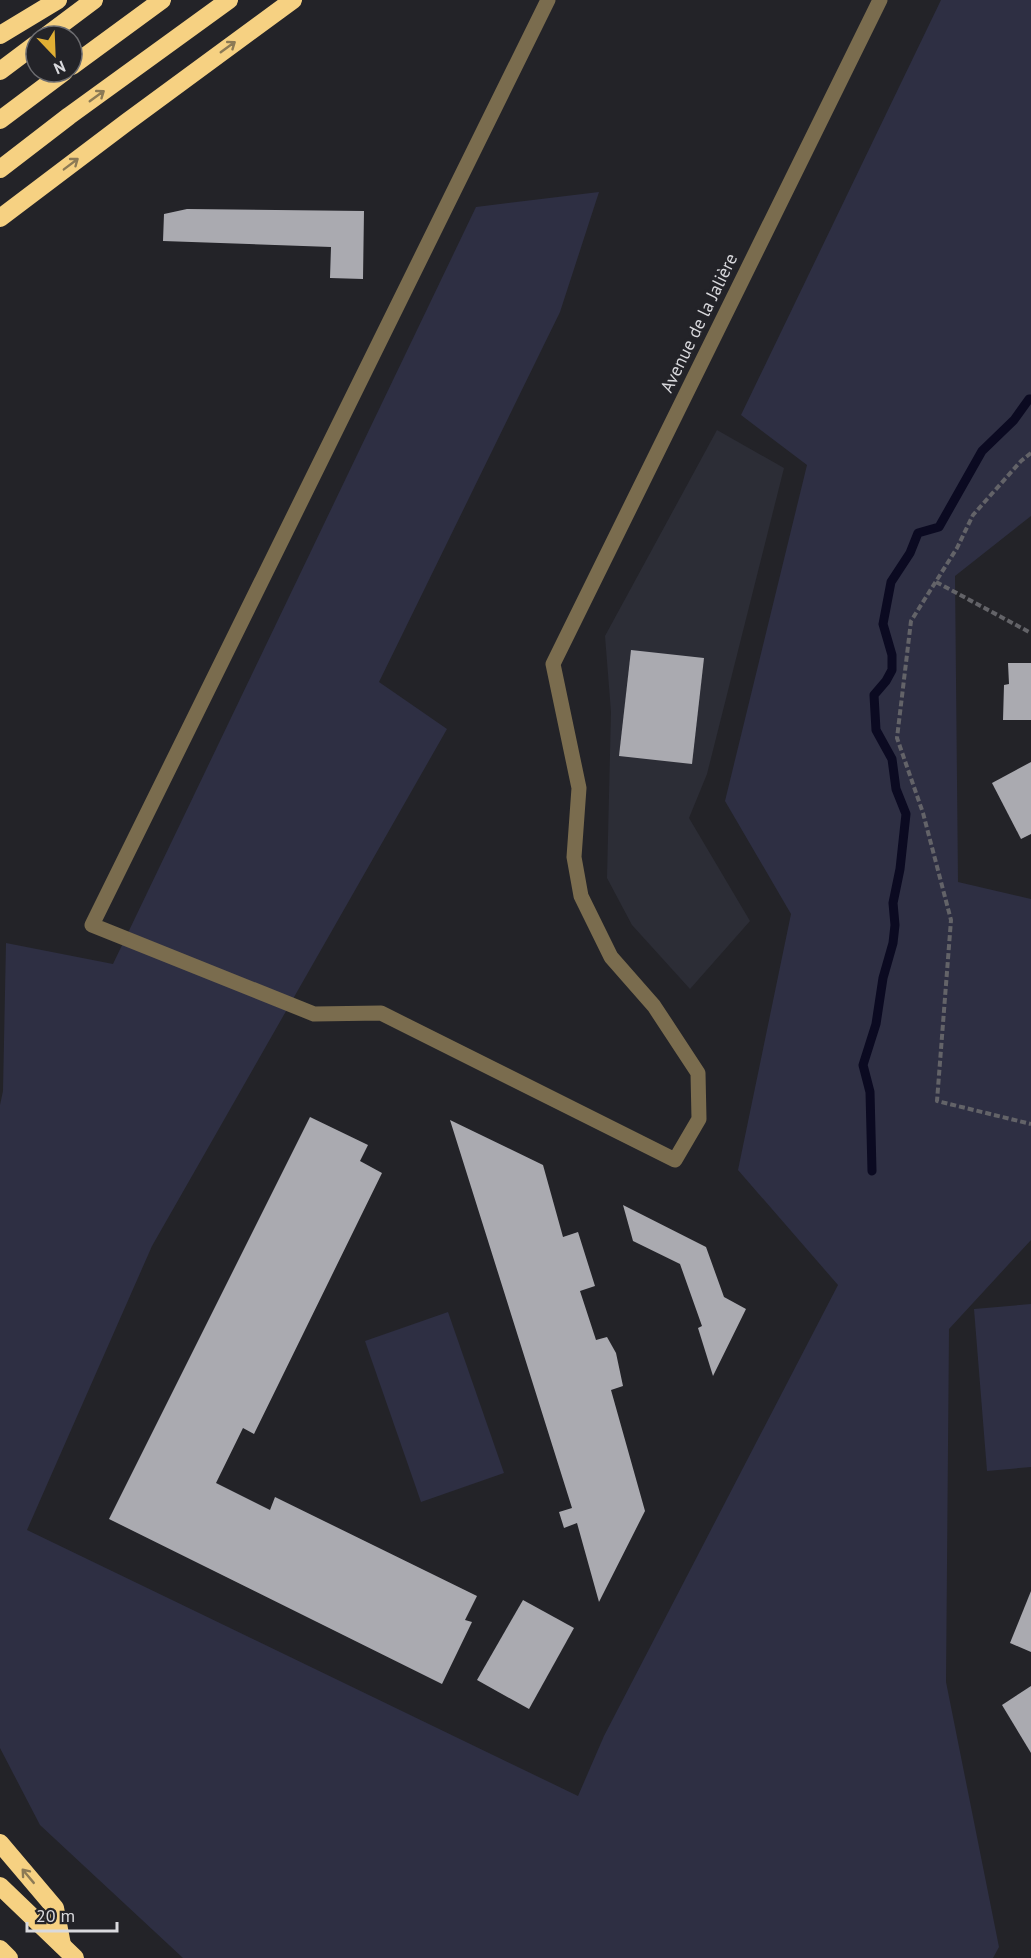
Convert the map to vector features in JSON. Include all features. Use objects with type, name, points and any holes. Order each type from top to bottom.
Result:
[{"type":"highway","points":[[0,34],[58,0]]},
{"type":"highway","points":[[62,24],[94,0]]},
{"type":"highway","points":[[84,57],[162,0]]},
{"type":"highway","points":[[0,169],[229,0]]},
{"type":"highway","points":[[0,218],[293,0]]},
{"type":"highway","points":[[0,71],[24,53]]},
{"type":"highway","points":[[0,120],[48,84]]},
{"type":"highway","points":[[0,232],[25,199]]},
{"type":"highway","points":[[0,1843],[55,1908],[69,1952]]},
{"type":"highway","points":[[0,1886],[69,1952]]},
{"type":"highway","points":[[0,1949],[9,1958]]},
{"type":"street","name":"Avenue de la Jalière","points":[[548,0],[92,925],[314,1014],[381,1013],[675,1160],[699,1119],[698,1073],[654,1006],[611,957],[581,896],[574,857],[579,788],[553,664],[880,0]]},
{"type":"path","points":[[1031,453],[1021,461],[973,515],[957,548],[911,621],[897,738],[923,813],[951,920],[937,1101],[1031,1124]]},
{"type":"path","points":[[936,582],[1031,633]]},
{"type":"shaded area","points":[[941,0],[1031,0],[1031,516],[955,576],[958,882],[1031,899],[1031,1240],[949,1329],[946,1682],[999,1947],[993,1958],[183,1958],[40,1825],[0,1748],[0,1105],[3,1091],[6,943],[113,964],[476,207],[599,192],[560,312],[379,682],[447,729],[152,1246],[27,1530],[578,1796],[604,1736],[838,1285],[738,1170],[791,914],[725,801],[807,465],[741,415]]},
{"type":"shaded area","points":[[717,430],[784,468],[707,774],[689,818],[750,921],[690,989],[632,925],[607,878],[611,712],[605,636]]},
{"type":"shaded area","points":[[1031,1304],[1031,1467],[987,1471],[974,1309]]},
{"type":"shaded area","points":[[448,1312],[504,1473],[421,1502],[365,1341]]},
{"type":"building","points":[[187,209],[364,211],[363,279],[330,278],[331,247],[163,241],[164,214]]},
{"type":"building","points":[[631,650],[704,658],[692,764],[619,756]]},
{"type":"building","points":[[1008,663],[1031,663],[1031,720],[1003,720],[1004,685],[1009,684]]},
{"type":"building","points":[[1031,762],[1031,834],[1021,839],[992,783]]},
{"type":"building","points":[[310,1117],[368,1145],[360,1161],[382,1173],[254,1434],[243,1428],[216,1483],[270,1510],[275,1497],[477,1596],[465,1620],[472,1622],[442,1684],[109,1519]]},
{"type":"building","points":[[450,1120],[543,1165],[563,1237],[578,1232],[595,1286],[580,1291],[596,1340],[607,1337],[616,1353],[623,1386],[611,1390],[645,1511],[599,1602],[577,1523],[564,1528],[559,1512],[572,1508]]},
{"type":"building","points":[[623,1205],[706,1247],[724,1297],[746,1309],[713,1376],[698,1328],[702,1326],[680,1264],[633,1241]]},
{"type":"building","points":[[1031,1591],[1031,1652],[1010,1643]]},
{"type":"building","points":[[523,1600],[574,1628],[529,1709],[477,1680]]},
{"type":"building","points":[[1031,1686],[1031,1753],[1002,1705]]},
{"type":"waterway","points":[[872,1171],[870,1092],[863,1065],[876,1024],[883,978],[893,943],[895,925],[893,903],[900,869],[906,814],[896,789],[892,759],[876,730],[874,695],[892,670],[892,655],[883,624],[891,582],[910,553],[918,533],[939,527],[982,451],[1014,420],[1031,399]]}]
